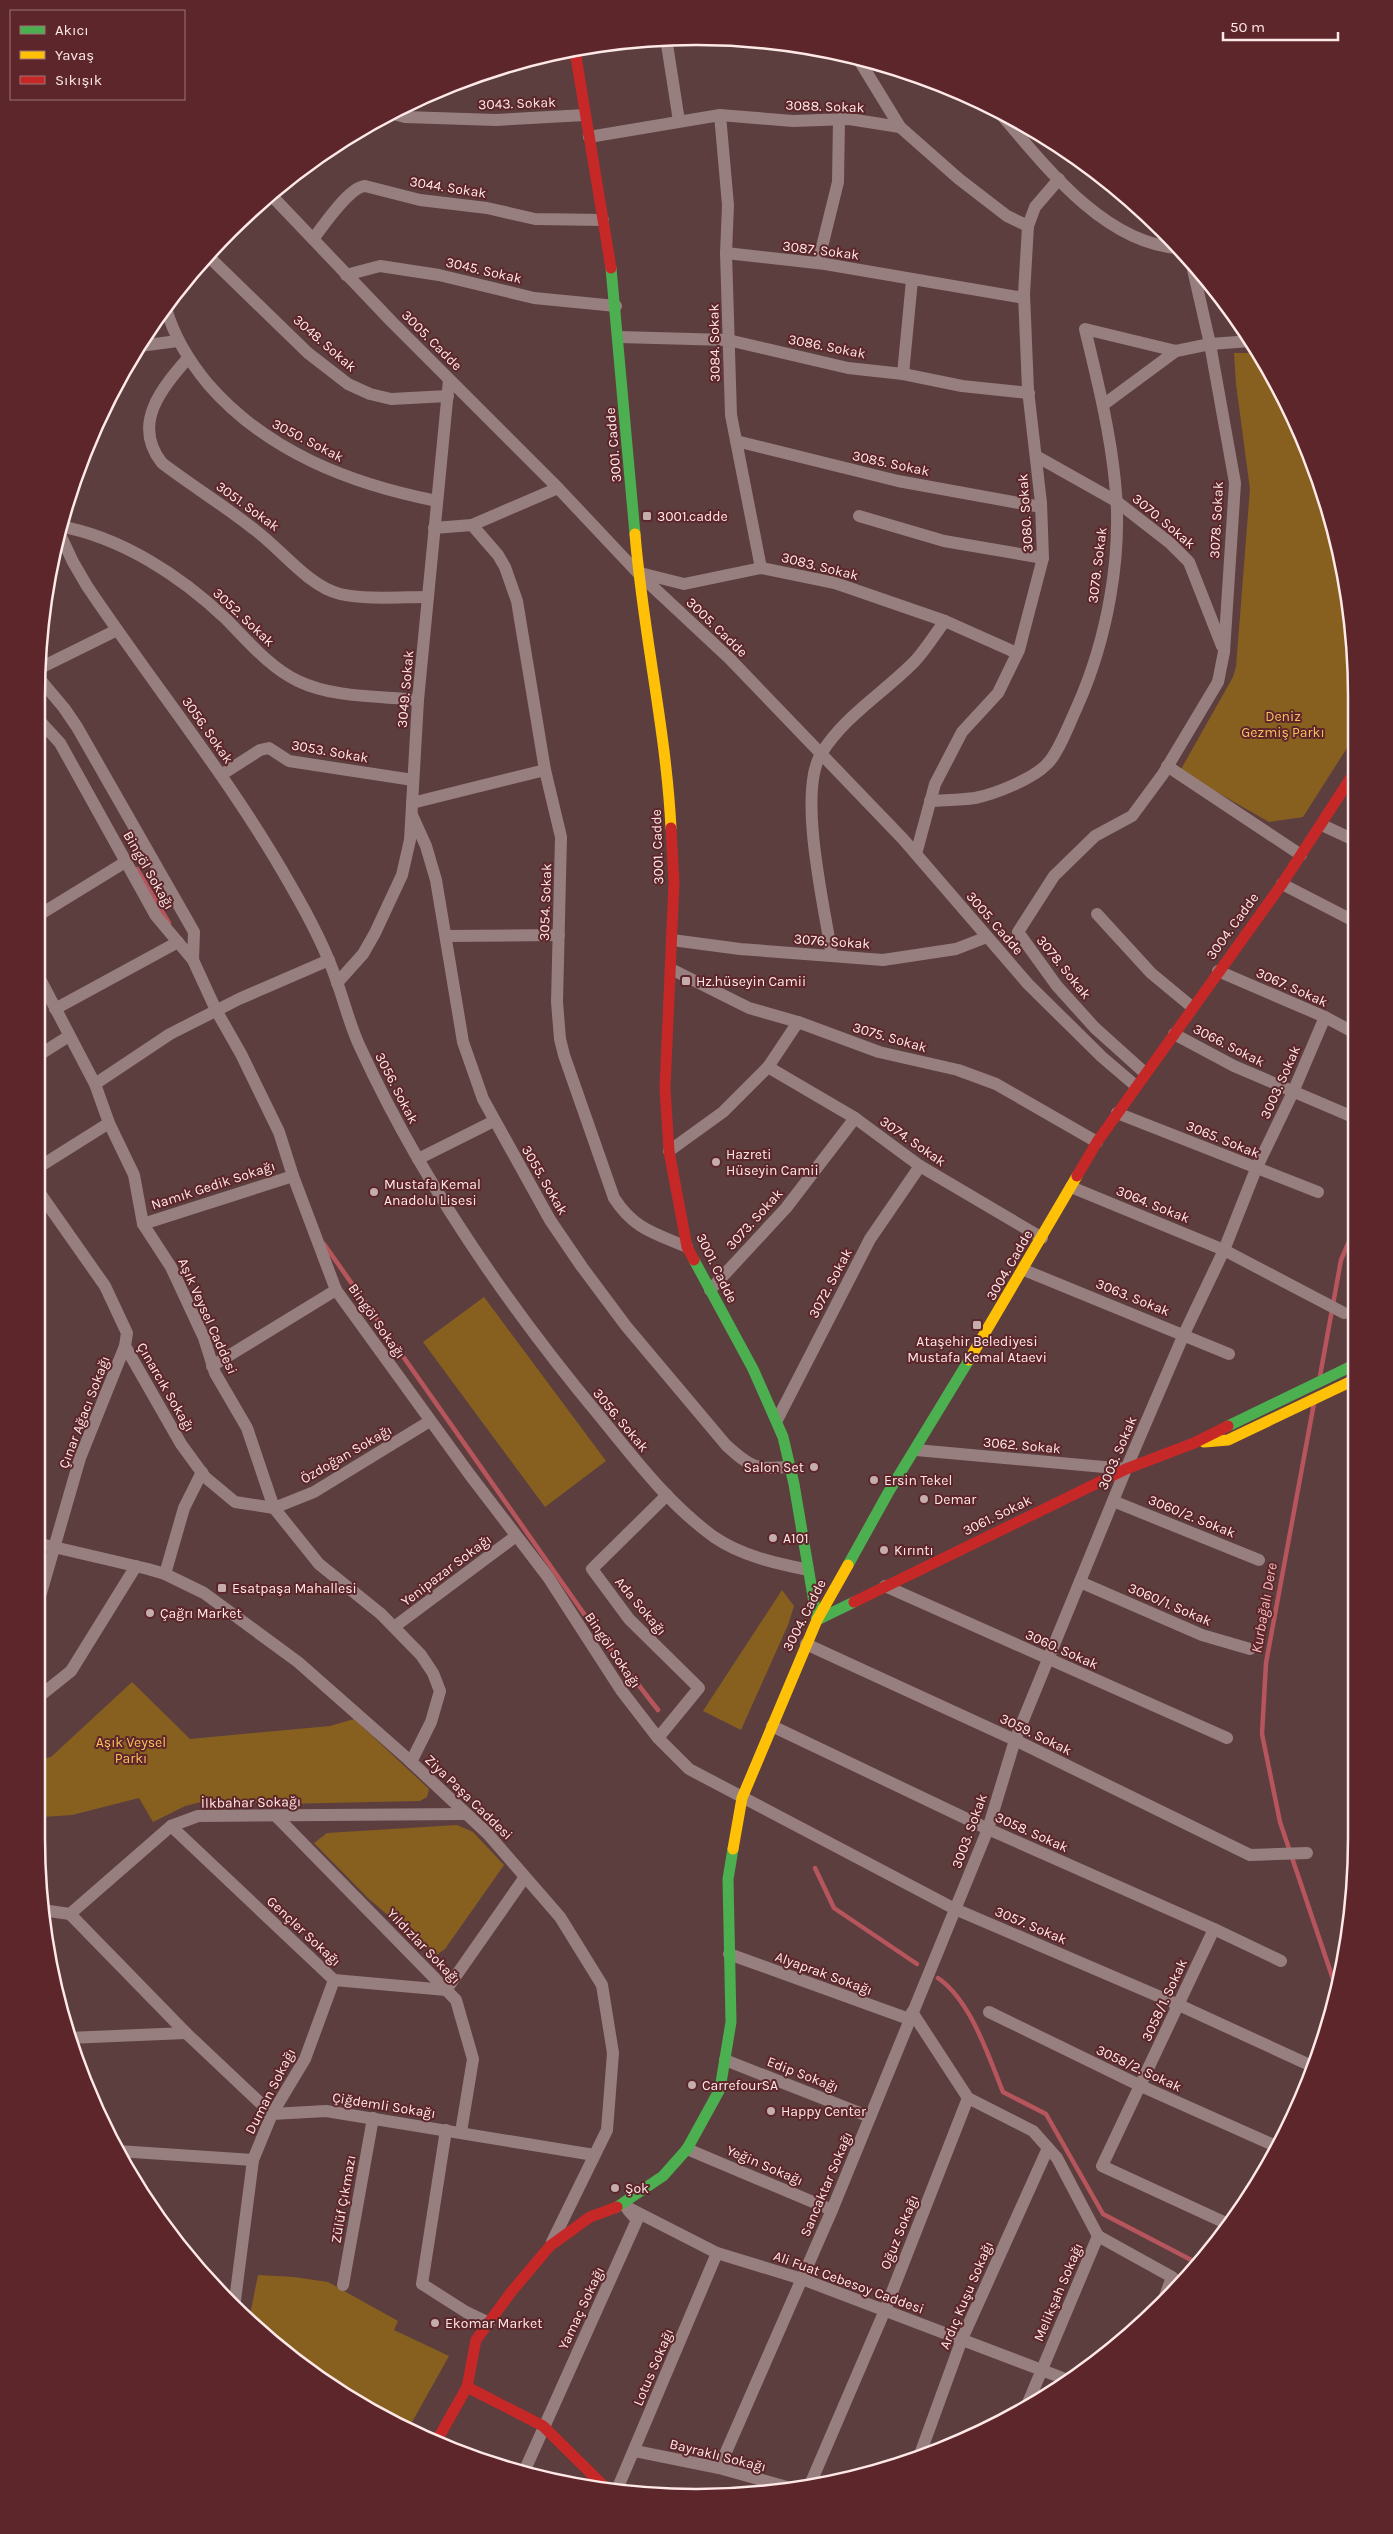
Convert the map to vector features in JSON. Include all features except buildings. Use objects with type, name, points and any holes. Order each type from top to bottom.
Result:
[{"type":"main road","name":"3001. Cadde","points":[[576,57],[616,306],[638,573],[669,782],[674,883],[665,1088],[669,1151],[687,1247],[753,1369],[777,1420],[790,1467],[817,1620]]},
{"type":"main road","name":"3004. Cadde","points":[[440,2436],[467,2387],[476,2340],[512,2291],[550,2246],[590,2217],[623,2205],[664,2176],[687,2149],[720,2089],[731,2022],[728,1879],[742,1798],[817,1620],[888,1493],[916,1450],[1024,1270],[1097,1142],[1282,884],[1348,783]]},
{"type":"main road","points":[[1194,1443],[1348,1368]]},
{"type":"main road","points":[[1194,1443],[1228,1440],[1348,1383]]},
{"type":"main road","name":"3061. Sokak","points":[[817,1620],[1126,1469],[1194,1443]]},
{"type":"main road","points":[[467,2387],[543,2426],[599,2481]]},
{"type":"street","points":[[667,46],[679,121]]},
{"type":"street","points":[[863,67],[900,127],[958,180],[1007,216],[1028,226]]},
{"type":"street","name":"3043. Sokak","points":[[401,116],[496,120],[586,115]]},
{"type":"street","name":"3088. Sokak","points":[[589,137],[720,115],[793,121],[839,119],[900,127]]},
{"type":"street","name":"3084. Sokak","points":[[720,115],[728,205],[726,253],[731,415],[761,568]]},
{"type":"street","points":[[818,263],[838,182],[839,119]]},
{"type":"street","points":[[1012,127],[1058,179],[1095,212],[1127,234],[1160,247],[1168,247]]},
{"type":"street","name":"3080. Sokak","points":[[916,854],[935,784],[962,732],[998,693],[1017,653],[1043,558],[1041,507],[1028,393],[1024,298],[1028,226],[1034,207],[1058,179]]},
{"type":"street","name":"3044. Sokak","points":[[313,239],[358,186],[365,186],[420,200],[487,208],[535,219],[603,220]]},
{"type":"street","name":"3005. Cadde","points":[[276,200],[346,275],[558,488],[638,573],[729,658],[916,854],[1028,984],[1102,1057],[1136,1086]]},
{"type":"street","name":"3087. Sokak","points":[[726,253],[818,263],[1024,298]]},
{"type":"street","name":"3048. Sokak","points":[[213,260],[308,352],[348,384],[370,394],[391,399],[448,396]]},
{"type":"street","name":"3045. Sokak","points":[[346,275],[368,267],[380,266],[439,275],[534,298],[616,306]]},
{"type":"street","name":"3078. Sokak","points":[[1145,1073],[1095,1028],[1057,986],[1018,932],[1054,876],[1095,836],[1132,816],[1163,774],[1166,766],[1218,682],[1224,652],[1235,483],[1210,344],[1195,278]]},
{"type":"street","points":[[903,374],[912,280]]},
{"type":"street","name":"3050. Sokak","points":[[169,316],[178,341],[188,358],[227,405],[268,439],[328,469],[366,484],[394,493],[437,501]]},
{"type":"street","name":"3079. Sokak","points":[[930,801],[976,798],[1019,782],[1047,764],[1066,731],[1087,684],[1102,639],[1117,532],[1115,481],[1103,405],[1085,329],[1176,351]]},
{"type":"street","name":"3086. Sokak","points":[[619,337],[728,340],[848,368],[903,374],[962,386],[1028,393]]},
{"type":"street","points":[[149,345],[178,341]]},
{"type":"street","points":[[1103,405],[1176,351],[1210,344],[1242,342]]},
{"type":"street","name":"3051. Sokak","points":[[188,358],[160,393],[154,405],[150,423],[151,442],[155,454],[162,463],[253,528],[311,579],[324,588],[340,594],[357,596],[428,598]]},
{"type":"street","name":"3049. Sokak","points":[[338,983],[364,954],[391,900],[406,860],[412,809],[418,700],[450,380]]},
{"type":"street","name":"3085. Sokak","points":[[736,441],[898,481],[1041,507]]},
{"type":"street","name":"3070. Sokak","points":[[1036,456],[1116,501],[1170,543],[1189,562],[1224,652]]},
{"type":"street","points":[[434,528],[472,525],[558,488]]},
{"type":"street","points":[[859,516],[944,541],[1043,558]]},
{"type":"street","name":"3054. Sokak","points":[[472,525],[498,554],[512,583],[517,601],[545,770],[561,837],[557,1002],[560,1038],[614,1198],[632,1222],[687,1247]]},
{"type":"street","name":"3052. Sokak","points":[[67,527],[82,530],[105,538],[129,550],[182,583],[209,603],[267,659],[298,681],[348,693],[418,700]]},
{"type":"street","name":"3056. Sokak","points":[[64,542],[73,562],[117,630],[221,775],[290,884],[338,983],[350,1023],[360,1047],[418,1159],[502,1292],[534,1335],[643,1470],[686,1515],[742,1553],[808,1570]]},
{"type":"street","name":"3083. Sokak","points":[[638,573],[684,584],[761,568],[836,583],[945,621],[1017,653]]},
{"type":"street","points":[[832,956],[814,845],[812,786],[820,755],[849,721],[916,660],[945,621]]},
{"type":"street","points":[[46,665],[117,630]]},
{"type":"street","points":[[45,686],[77,727],[194,932],[193,960]]},
{"type":"street","name":"Bingöl Sokağı","points":[[45,727],[60,743],[156,916],[193,960],[216,1010],[241,1054],[279,1132],[293,1176],[336,1290],[430,1421],[548,1577],[620,1690],[658,1738],[689,1768],[742,1798]]},
{"type":"street","name":"3053. Sokak","points":[[221,775],[260,750],[269,748],[289,761],[413,780]]},
{"type":"street","points":[[1166,766],[1301,855]]},
{"type":"street","points":[[412,809],[545,770]]},
{"type":"street","name":"3055. Sokak","points":[[412,809],[431,861],[446,936],[463,1042],[474,1079],[494,1121],[550,1220],[614,1312],[712,1429],[742,1460],[756,1468],[790,1467]]},
{"type":"street","points":[[1322,825],[1348,837]]},
{"type":"street","points":[[45,911],[127,862]]},
{"type":"street","points":[[1282,884],[1348,918]]},
{"type":"street","points":[[1096,914],[1150,973],[1192,1007]]},
{"type":"street","points":[[446,936],[559,935]]},
{"type":"street","name":"3076. Sokak","points":[[672,940],[740,949],[883,960],[956,949],[988,937]]},
{"type":"street","points":[[55,1009],[178,942]]},
{"type":"street","points":[[95,1084],[170,1034],[216,1010],[328,960]]},
{"type":"street","name":"3075. Sokak","points":[[671,969],[749,1008],[798,1022],[879,1052],[958,1070],[996,1084],[1097,1142]]},
{"type":"street","name":"3067. Sokak","points":[[1218,971],[1325,1017],[1348,1030]]},
{"type":"street","name":"Aşık Veysel Caddesi","points":[[45,989],[95,1084],[108,1123],[134,1175],[144,1224],[171,1267],[204,1338],[212,1366],[247,1428],[274,1508],[319,1564],[381,1614],[421,1655],[433,1673],[440,1691],[431,1722],[411,1762]]},
{"type":"street","name":"3003. Sokak","points":[[955,1908],[988,1829],[1015,1740],[1126,1469],[1184,1334],[1224,1250],[1256,1169],[1293,1092],[1325,1017]]},
{"type":"street","points":[[669,1151],[723,1112],[768,1067],[798,1022]]},
{"type":"street","name":"3066. Sokak","points":[[1174,1034],[1234,1066],[1348,1115]]},
{"type":"street","points":[[45,1051],[69,1036]]},
{"type":"street","name":"3074. Sokak","points":[[768,1067],[855,1118],[920,1166],[1042,1238]]},
{"type":"street","name":"3065. Sokak","points":[[1117,1113],[1318,1192]]},
{"type":"street","name":"3073. Sokak","points":[[710,1290],[786,1208],[855,1118]]},
{"type":"street","points":[[418,1159],[494,1121]]},
{"type":"street","points":[[45,1163],[108,1123]]},
{"type":"street","name":"3072. Sokak","points":[[777,1420],[870,1239],[920,1166]]},
{"type":"street","name":"Namık Gedik Sokağı","points":[[144,1224],[293,1176]]},
{"type":"street","name":"3064. Sokak","points":[[1071,1187],[1224,1250],[1316,1300],[1344,1313]]},
{"type":"street","name":"Çınarcık Sokağı","points":[[45,1199],[105,1286],[127,1333],[125,1346],[154,1399],[202,1472],[235,1502],[274,1508]]},
{"type":"street","name":"3063. Sokak","points":[[1024,1270],[1230,1354]]},
{"type":"street","points":[[212,1366],[336,1290]]},
{"type":"street","name":"Çınar Ağacı Sokağı","points":[[45,1580],[80,1458],[125,1346]]},
{"type":"street","name":"Özdoğan Sokağı","points":[[274,1508],[314,1492],[430,1421]]},
{"type":"street","name":"3062. Sokak","points":[[916,1450],[1126,1469]]},
{"type":"street","points":[[165,1574],[184,1508],[202,1472]]},
{"type":"street","name":"Ada Sokağı","points":[[658,1738],[699,1688],[629,1619],[592,1570],[667,1496]]},
{"type":"street","name":"3060/2. Sokak","points":[[1113,1501],[1259,1560]]},
{"type":"street","name":"Yenipazar Sokağı","points":[[394,1627],[516,1536]]},
{"type":"street","name":"Ziya Paşa Caddesi","points":[[45,1545],[165,1574],[204,1594],[298,1662],[411,1762],[488,1834],[560,1917],[602,1985],[613,2053],[607,2130],[550,2246]]},
{"type":"street","points":[[45,1690],[71,1671],[136,1566]]},
{"type":"street","name":"3060/1. Sokak","points":[[1080,1582],[1202,1635],[1250,1650]]},
{"type":"street","name":"3060. Sokak","points":[[886,1586],[1227,1738]]},
{"type":"street","name":"3059. Sokak","points":[[806,1644],[1015,1740],[1250,1855],[1307,1853]]},
{"type":"street","name":"3058. Sokak","points":[[772,1726],[988,1829],[1214,1928],[1281,1961]]},
{"type":"street","name":"3057. Sokak","points":[[742,1798],[955,1908],[1179,2005],[1307,2064]]},
{"type":"street","name":"İlkbahar Sokağı","points":[[70,1914],[171,1826],[198,1816],[466,1814]]},
{"type":"street","name":"Yıldızlar Sokağı","points":[[276,1816],[456,2000],[473,2059],[461,2132]]},
{"type":"street","name":"Gençler Sokağı","points":[[171,1826],[334,1980],[446,1990]]},
{"type":"street","points":[[446,1990],[526,1877]]},
{"type":"street","name":"Sancaktar Sokağı","points":[[719,2468],[832,2210],[955,1908]]},
{"type":"street","points":[[50,1911],[70,1914],[186,2033],[272,2114]]},
{"type":"street","name":"3058/1. Sokak","points":[[1214,1928],[1102,2166],[1222,2221]]},
{"type":"street","name":"Alyaprak Sokağı","points":[[729,1954],[911,2016]]},
{"type":"street","name":"Duman Sokağı","points":[[235,2297],[253,2160],[272,2114],[305,2059],[334,1980]]},
{"type":"street","name":"3058/2. Sokak","points":[[989,2012],[1141,2086],[1271,2144]]},
{"type":"street","points":[[911,2016],[968,2098],[1033,2131],[1057,2158],[1098,2236]]},
{"type":"street","points":[[77,2038],[186,2033]]},
{"type":"street","name":"Edip Sokağı","points":[[725,2060],[870,2117]]},
{"type":"street","name":"Oğuz Sokağı","points":[[813,2478],[885,2310],[968,2098]]},
{"type":"street","name":"Çiğdemli Sokağı","points":[[272,2114],[326,2111],[594,2155]]},
{"type":"street","name":"Zülüf Çıkmazı","points":[[343,2286],[373,2118]]},
{"type":"street","points":[[446,2130],[422,2284],[466,2312],[489,2323]]},
{"type":"street","name":"Ardıç Kuşu Sokağı","points":[[922,2448],[962,2339],[1048,2148]]},
{"type":"street","name":"Yeğin Sokağı","points":[[687,2149],[832,2210]]},
{"type":"street","points":[[126,2152],[253,2160]]},
{"type":"street","name":"Ali Fuat Cebesoy Caddesi","points":[[623,2205],[717,2253],[802,2279],[1060,2377]]},
{"type":"street","name":"Yamaç Sokağı","points":[[543,2426],[637,2220],[623,2205]]},
{"type":"street","name":"Melikşah Sokağı","points":[[1030,2397],[1098,2236],[1172,2277],[1170,2285]]},
{"type":"street","name":"Lotus Sokağı","points":[[620,2484],[717,2253]]},
{"type":"street","points":[[526,2466],[543,2426]]},
{"type":"street","name":"Bayraklı Sokağı","points":[[635,2451],[719,2468],[775,2484]]},
{"type":"green space","name":"Deniz Gezmiş Parkı","points":[[1234,353],[1250,353],[1281,408],[1313,487],[1326,528],[1335,569],[1347,654],[1348,746],[1303,817],[1269,822],[1180,771],[1233,677],[1236,667],[1250,489],[1236,384]]},
{"type":"green space","points":[[484,1297],[606,1461],[545,1507],[423,1342]]},
{"type":"green space","points":[[782,1590],[794,1606],[788,1625],[741,1730],[703,1711]]},
{"type":"green space","name":"Aşık Veysel Parkı","points":[[132,1682],[190,1739],[330,1726],[354,1719],[429,1789],[427,1797],[420,1801],[280,1804],[201,1802],[185,1806],[153,1822],[139,1798],[72,1815],[45,1817],[45,1758],[51,1757]]},
{"type":"green space","points":[[457,1825],[473,1832],[504,1865],[445,1949],[435,1956],[368,1898],[314,1843],[327,1833]]},
{"type":"green space","points":[[258,2275],[294,2277],[328,2282],[398,2321],[394,2330],[449,2356],[411,2423],[371,2402],[335,2379],[300,2354],[251,2312]]},
{"type":"waterway","points":[[137,869],[169,923]]},
{"type":"waterway","points":[[324,1244],[594,1628],[658,1710]]},
{"type":"waterway","name":"Kurbağalı Dere","points":[[1320,1376],[1341,1260],[1348,1244]]},
{"type":"waterway","name":"Kurbağalı Dere","points":[[1314,1403],[1266,1663],[1262,1734],[1280,1822],[1332,1977]]},
{"type":"waterway","points":[[815,1868],[834,1908],[917,1964]]},
{"type":"waterway","points":[[938,1978],[950,1988],[969,2014],[985,2046],[1003,2092],[1046,2114],[1103,2214],[1192,2260]]},
{"type":"traffic: fast","points":[[611,268],[635,534]]},
{"type":"traffic: fast","points":[[694,1260],[753,1369],[783,1437],[794,1484],[817,1620],[854,1602]]},
{"type":"traffic: fast","points":[[848,1565],[888,1493],[969,1360]]},
{"type":"traffic: fast","points":[[1228,1426],[1348,1368]]},
{"type":"traffic: fast","points":[[617,2207],[663,2176],[687,2149],[720,2089],[731,2022],[728,1879],[733,1849]]},
{"type":"traffic: slow","points":[[635,534],[643,608],[660,718],[671,828]]},
{"type":"traffic: slow","points":[[969,1360],[1077,1176]]},
{"type":"traffic: slow","points":[[1204,1442],[1228,1440],[1348,1383]]},
{"type":"traffic: slow","points":[[733,1849],[742,1798],[817,1620],[848,1565]]},
{"type":"traffic: jam","points":[[576,57],[611,268]]},
{"type":"traffic: jam","points":[[1077,1176],[1097,1142],[1282,884],[1348,782]]},
{"type":"traffic: jam","points":[[671,828],[674,883],[665,1088],[669,1151],[687,1247],[694,1260]]},
{"type":"traffic: jam","points":[[854,1602],[1126,1469],[1194,1443],[1228,1426]]},
{"type":"traffic: jam","points":[[440,2436],[467,2387],[476,2340],[512,2291],[550,2246],[590,2217],[617,2207]]},
{"type":"traffic: jam","points":[[467,2387],[543,2426],[599,2481]]},
{"type":"place","name":"3001.cadde","points":[[647,516]]},
{"type":"place","name":"Hz.hüseyin Camii","points":[[686,981]]},
{"type":"place","name":"Hazreti Hüseyin Camii","points":[[716,1162]]},
{"type":"place","name":"Mustafa Kemal Anadolu Lisesi","points":[[374,1192]]},
{"type":"place","name":"Ataşehir Belediyesi Mustafa Kemal Ataevi","points":[[977,1325]]},
{"type":"place","name":"Salon Set","points":[[814,1467]]},
{"type":"place","name":"Ersin Tekel","points":[[874,1480]]},
{"type":"place","name":"Demar","points":[[924,1499]]},
{"type":"place","name":"A101","points":[[773,1538]]},
{"type":"place","name":"Kırıntı","points":[[884,1550]]},
{"type":"place","name":"Esatpaşa Mahallesi","points":[[222,1588]]},
{"type":"place","name":"Çağrı Market","points":[[150,1613]]},
{"type":"place","name":"CarrefourSA","points":[[692,2085]]},
{"type":"place","name":"Happy Center","points":[[771,2111]]},
{"type":"place","name":"Şok","points":[[615,2188]]},
{"type":"place","name":"Ekomar Market","points":[[435,2323]]}]
